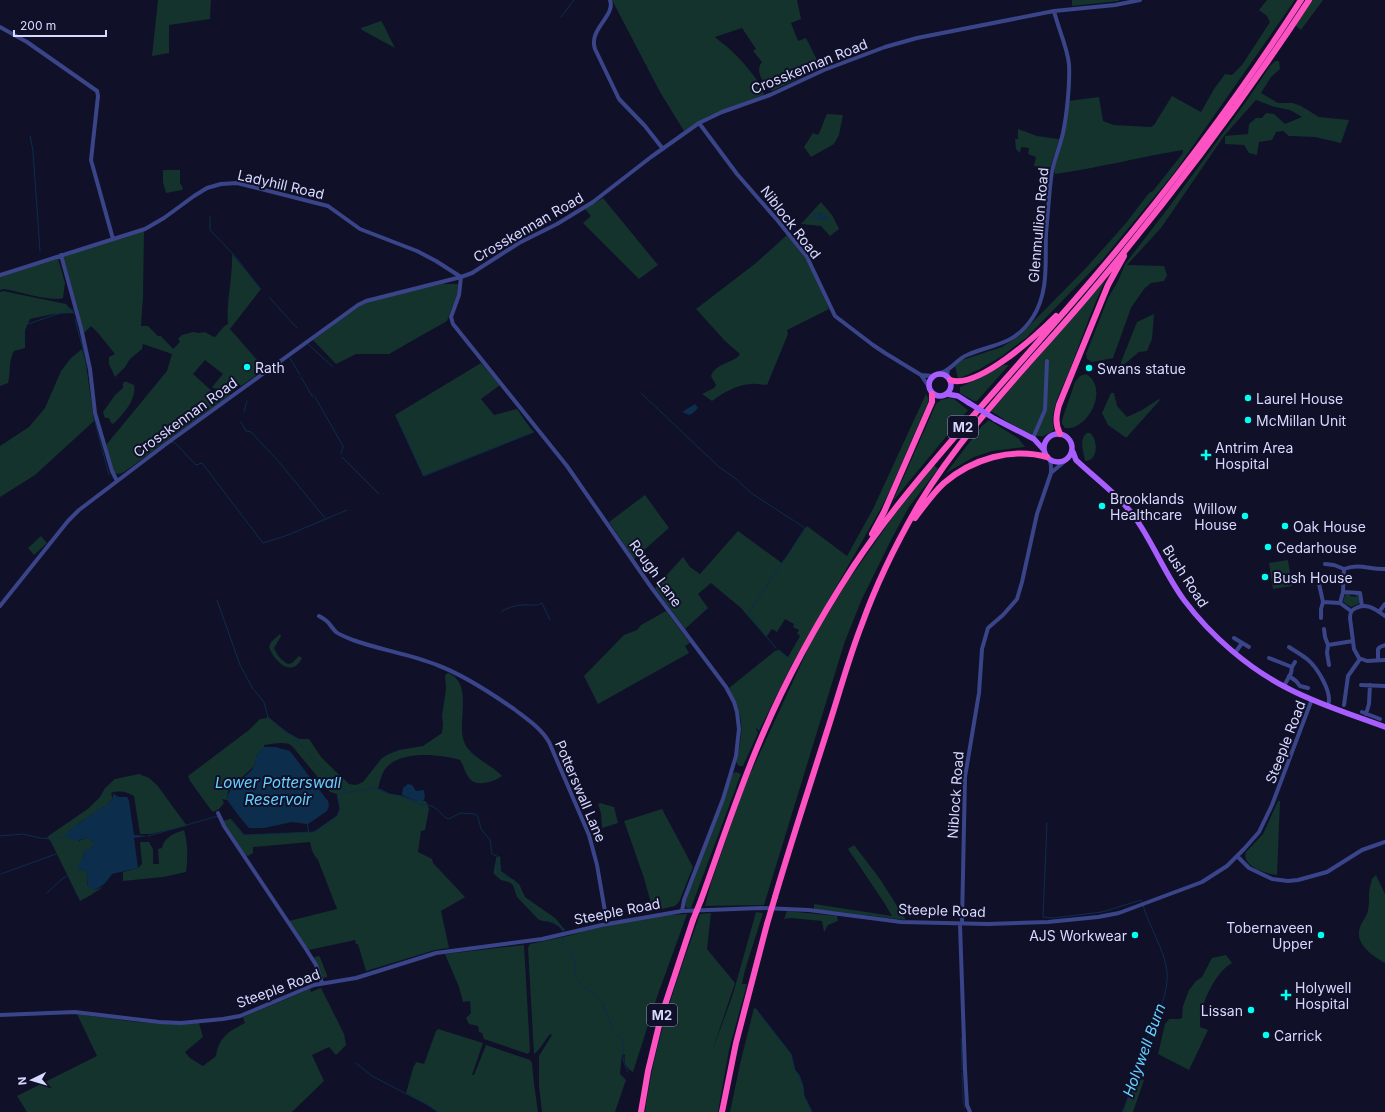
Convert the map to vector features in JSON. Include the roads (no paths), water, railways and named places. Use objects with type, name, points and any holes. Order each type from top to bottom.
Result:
[{"type":"highway","name":"M2","points":[[641,1112],[648,1071],[661,1017],[693,920],[742,787],[771,716],[807,643],[853,567],[922,474],[1092,280],[1154,205],[1212,129],[1301,0]]},
{"type":"highway","name":"M2","points":[[722,1112],[741,1025],[767,924],[800,815],[859,632],[889,559],[904,530],[931,486],[958,447],[990,407],[1086,298],[1160,207],[1229,116],[1309,0]]},
{"type":"highway","points":[[1060,434],[1057,429],[1056,419],[1059,405],[1108,285],[1134,239]]},
{"type":"highway","points":[[948,378],[956,382],[963,381],[996,366],[1014,354],[1092,280]]},
{"type":"highway","points":[[853,567],[884,512],[932,402],[932,394]]},
{"type":"highway","points":[[889,559],[912,523],[933,495],[943,484],[961,470],[980,461],[1003,455],[1037,454],[1048,458]]},
{"type":"main road","points":[[958,396],[951,386],[948,378],[944,375],[935,375],[930,381],[929,387],[932,394],[940,397],[947,394],[958,396],[995,419],[1033,438],[1044,450],[1048,458],[1056,462],[1076,460]]},
{"type":"main road","points":[[947,394],[951,386]]},
{"type":"main road","points":[[1033,438],[1048,438],[1060,434],[1069,439],[1073,447],[1073,452],[1066,460]]},
{"type":"main road","points":[[1044,450],[1045,442],[1048,438]]},
{"type":"main road","name":"Bush Road","points":[[1073,452],[1076,460],[1128,509],[1146,536],[1167,575],[1184,600],[1202,622],[1235,652],[1262,673],[1284,686],[1312,699]]},
{"type":"main road","name":"Steeple Road","points":[[1312,699],[1385,727]]},
{"type":"street","points":[[610,0],[611,7],[594,38],[594,49],[619,99],[645,126],[663,148]]},
{"type":"street","name":"Crosskennan Road","points":[[0,606],[72,516],[263,373],[358,305],[366,301],[462,277],[472,273],[519,243],[557,224],[593,202],[663,148],[699,123],[722,112],[770,95],[824,70],[917,38],[1054,11],[1115,5],[1140,0]]},
{"type":"street","name":"Glenmullion Road","points":[[935,375],[948,369],[958,360],[968,355],[997,346],[1013,338],[1025,328],[1034,316],[1042,298],[1045,278],[1046,234],[1051,181],[1064,125],[1069,72],[1067,52],[1054,11]]},
{"type":"street","points":[[0,27],[27,42],[97,91],[98,96],[92,160],[113,238]]},
{"type":"street","name":"Niblock Road","points":[[699,123],[737,174],[807,257],[835,316],[873,345],[921,375],[929,387]]},
{"type":"street","name":"Ladyhill Road","points":[[0,275],[152,225],[181,207],[198,193],[207,188],[221,184],[234,183],[328,206],[360,229],[417,251],[442,264],[462,277]]},
{"type":"street","points":[[61,255],[81,328],[90,369],[95,413],[112,471],[117,481]]},
{"type":"street","name":"Rough Lane","points":[[462,277],[459,295],[451,317],[453,324],[567,466],[651,587],[726,687],[735,706],[739,729],[736,756],[723,799],[686,894],[682,912]]},
{"type":"street","points":[[1033,438],[1045,410],[1047,361]]},
{"type":"street","points":[[948,369],[948,378]]},
{"type":"street","name":"Niblock Road","points":[[921,375],[935,375]]},
{"type":"street","name":"Niblock Road","points":[[970,1112],[967,1105],[965,1070],[960,925],[962,922],[965,777],[979,693],[982,649],[988,628],[1003,615],[1017,598],[1037,514],[1051,473],[1052,466],[1048,458]]},
{"type":"street","points":[[1051,473],[1066,460]]},
{"type":"street","points":[[1325,564],[1334,565],[1344,569],[1363,566],[1385,569]]},
{"type":"street","points":[[1340,603],[1344,592],[1344,569]]},
{"type":"street","points":[[1319,584],[1323,602],[1321,618]]},
{"type":"street","points":[[1344,592],[1360,593],[1362,606]]},
{"type":"street","points":[[1323,602],[1340,603],[1351,611]]},
{"type":"street","points":[[1379,612],[1385,604]]},
{"type":"street","points":[[1351,611],[1362,606],[1370,607],[1385,616]]},
{"type":"street","points":[[1351,611],[1350,621],[1353,641],[1356,653],[1360,659],[1385,660]]},
{"type":"street","name":"Potterswall Lane","points":[[319,616],[328,621],[336,632],[343,636],[439,665],[464,678],[503,702],[541,731],[549,742],[589,835],[597,865],[607,924]]},
{"type":"street","points":[[1324,630],[1328,645],[1327,654],[1329,665]]},
{"type":"street","points":[[1234,638],[1249,647]]},
{"type":"street","points":[[1328,645],[1353,641]]},
{"type":"street","points":[[1235,652],[1242,643]]},
{"type":"street","points":[[1378,660],[1378,648],[1385,646]]},
{"type":"street","points":[[1289,647],[1308,660],[1313,666],[1327,690],[1330,701],[1328,706]]},
{"type":"street","points":[[1269,658],[1292,667]]},
{"type":"street","points":[[1345,705],[1348,676],[1360,659]]},
{"type":"street","points":[[1284,686],[1292,667],[1296,662]]},
{"type":"street","points":[[1289,676],[1303,688],[1309,687]]},
{"type":"street","points":[[1361,685],[1385,686]]},
{"type":"street","points":[[1370,685],[1369,707],[1364,713],[1380,719]]},
{"type":"street","name":"Steeple Road","points":[[0,1015],[66,1012],[96,1014],[159,1022],[181,1023],[216,1020],[240,1016],[322,983],[356,978],[436,953],[542,939],[607,924],[682,912],[761,908],[809,910],[901,922],[961,924],[1084,919],[1119,913],[1202,882],[1226,866],[1259,832],[1270,810],[1312,699]]},
{"type":"street","points":[[218,813],[223,824],[316,965],[322,983]]},
{"type":"street","points":[[1237,856],[1249,868],[1272,879],[1298,880],[1327,872],[1362,850],[1385,842]]},
{"type":"water","points":[[814,212],[820,212],[823,216],[827,216],[828,218],[825,220],[817,219],[819,215],[816,213],[815,219],[813,215]]},
{"type":"water","points":[[695,404],[698,408],[693,413],[689,415],[682,412]]},
{"type":"water","name":"Lower Potterswall Reservoir","points":[[264,747],[275,747],[290,751],[328,801],[329,806],[327,811],[308,824],[308,833],[307,824],[292,822],[264,828],[249,828],[227,800],[231,788],[251,771],[257,756]]},
{"type":"water","points":[[408,784],[412,785],[416,791],[424,790],[425,797],[423,801],[417,801],[402,795],[403,788]]},
{"type":"water","points":[[113,794],[119,797],[127,797],[129,801],[134,835],[148,836],[134,838],[138,868],[112,874],[104,884],[94,890],[87,886],[88,880],[86,871],[78,869],[84,852],[93,846],[93,841],[87,837],[76,840],[66,836],[67,832],[102,807],[107,806],[113,799]]},
{"type":"waterway","points":[[561,17],[574,0]]},
{"type":"waterway","points":[[30,136],[33,151],[40,251]]},
{"type":"waterway","points":[[210,216],[210,230],[234,255],[259,287]]},
{"type":"waterway","points":[[269,297],[297,328]]},
{"type":"waterway","points":[[28,324],[72,309],[74,314]]},
{"type":"waterway","points":[[75,319],[88,368],[95,422],[109,475]]},
{"type":"waterway","points":[[308,344],[333,367]]},
{"type":"waterway","points":[[290,358],[300,375]]},
{"type":"waterway","points":[[301,377],[312,396],[314,395]]},
{"type":"waterway","points":[[641,393],[719,467],[735,478],[751,493],[805,528],[786,558]]},
{"type":"waterway","points":[[315,397],[343,446],[341,454]]},
{"type":"waterway","points":[[244,412],[247,401]]},
{"type":"waterway","points":[[397,418],[424,476],[534,432]]},
{"type":"waterway","points":[[241,422],[246,431],[251,432],[279,462],[325,518]]},
{"type":"waterway","points":[[171,442],[175,443],[196,465],[202,463],[263,543],[288,535],[347,510]]},
{"type":"waterway","points":[[342,457],[379,494]]},
{"type":"waterway","points":[[776,648],[748,614],[784,560]]},
{"type":"waterway","points":[[217,600],[240,665],[253,689]]},
{"type":"waterway","points":[[501,612],[514,606],[535,605],[542,603],[550,620]]},
{"type":"waterway","points":[[779,650],[788,658]]},
{"type":"waterway","points":[[254,690],[264,702],[268,718],[296,740],[336,783],[347,792]]},
{"type":"waterway","points":[[231,819],[244,835],[314,832],[337,816],[340,809],[337,794],[373,788],[382,790],[389,794],[401,796],[423,805]]},
{"type":"waterway","points":[[422,801],[424,805],[434,807],[449,819],[460,813],[475,814],[478,817],[481,829],[490,840],[492,854],[497,856],[499,873],[514,880],[520,895],[526,902],[542,918],[557,925],[563,931]]},
{"type":"waterway","points":[[148,836],[218,816]]},
{"type":"waterway","name":"Holywell Burn","points":[[1047,823],[1043,917],[1053,918],[1102,912],[1141,900],[1142,902]]},
{"type":"waterway","points":[[0,836],[23,834],[51,839],[66,836]]},
{"type":"waterway","points":[[1,874],[56,854]]},
{"type":"waterway","points":[[47,893],[67,876]]},
{"type":"waterway","name":"Holywell Burn","points":[[1122,1112],[1128,1099],[1144,1047],[1160,1010],[1166,991],[1167,971],[1163,954],[1143,905]]},
{"type":"waterway","points":[[564,936],[562,944],[567,949],[572,950],[572,956],[576,964],[574,976],[582,985]]},
{"type":"waterway","points":[[583,987],[591,991],[594,996],[601,1000],[614,1034],[623,1042],[623,1059],[628,1072]]},
{"type":"waterway","points":[[756,1009],[791,1054],[795,1070],[799,1075],[803,1086],[804,1095],[812,1112]]},
{"type":"waterway","points":[[961,1038],[962,1070]]},
{"type":"waterway","points":[[356,1063],[372,1076],[426,1104],[438,1112]]},
{"type":"waterway","points":[[962,1073],[963,1101],[965,1108]]},
{"type":"place","name":"Rath","points":[[247,367]]},
{"type":"place","name":"Swans statue","points":[[1089,368]]},
{"type":"place","name":"Laurel House","points":[[1248,398]]},
{"type":"place","name":"McMillan Unit","points":[[1248,420]]},
{"type":"place","name":"Antrim Area Hospital","points":[[1206,455]]},
{"type":"place","name":"Brooklands Healthcare","points":[[1102,506]]},
{"type":"place","name":"Willow House","points":[[1245,516]]},
{"type":"place","name":"Oak House","points":[[1285,526]]},
{"type":"place","name":"Cedarhouse","points":[[1268,547]]},
{"type":"place","name":"Bush House","points":[[1265,577]]},
{"type":"place","name":"AJS Workwear","points":[[1135,935]]},
{"type":"place","name":"Tobernaveen Upper","points":[[1321,935]]},
{"type":"place","name":"Holywell Hospital","points":[[1286,995]]},
{"type":"place","name":"Lissan","points":[[1251,1010]]},
{"type":"place","name":"Carrick","points":[[1266,1035]]}]
